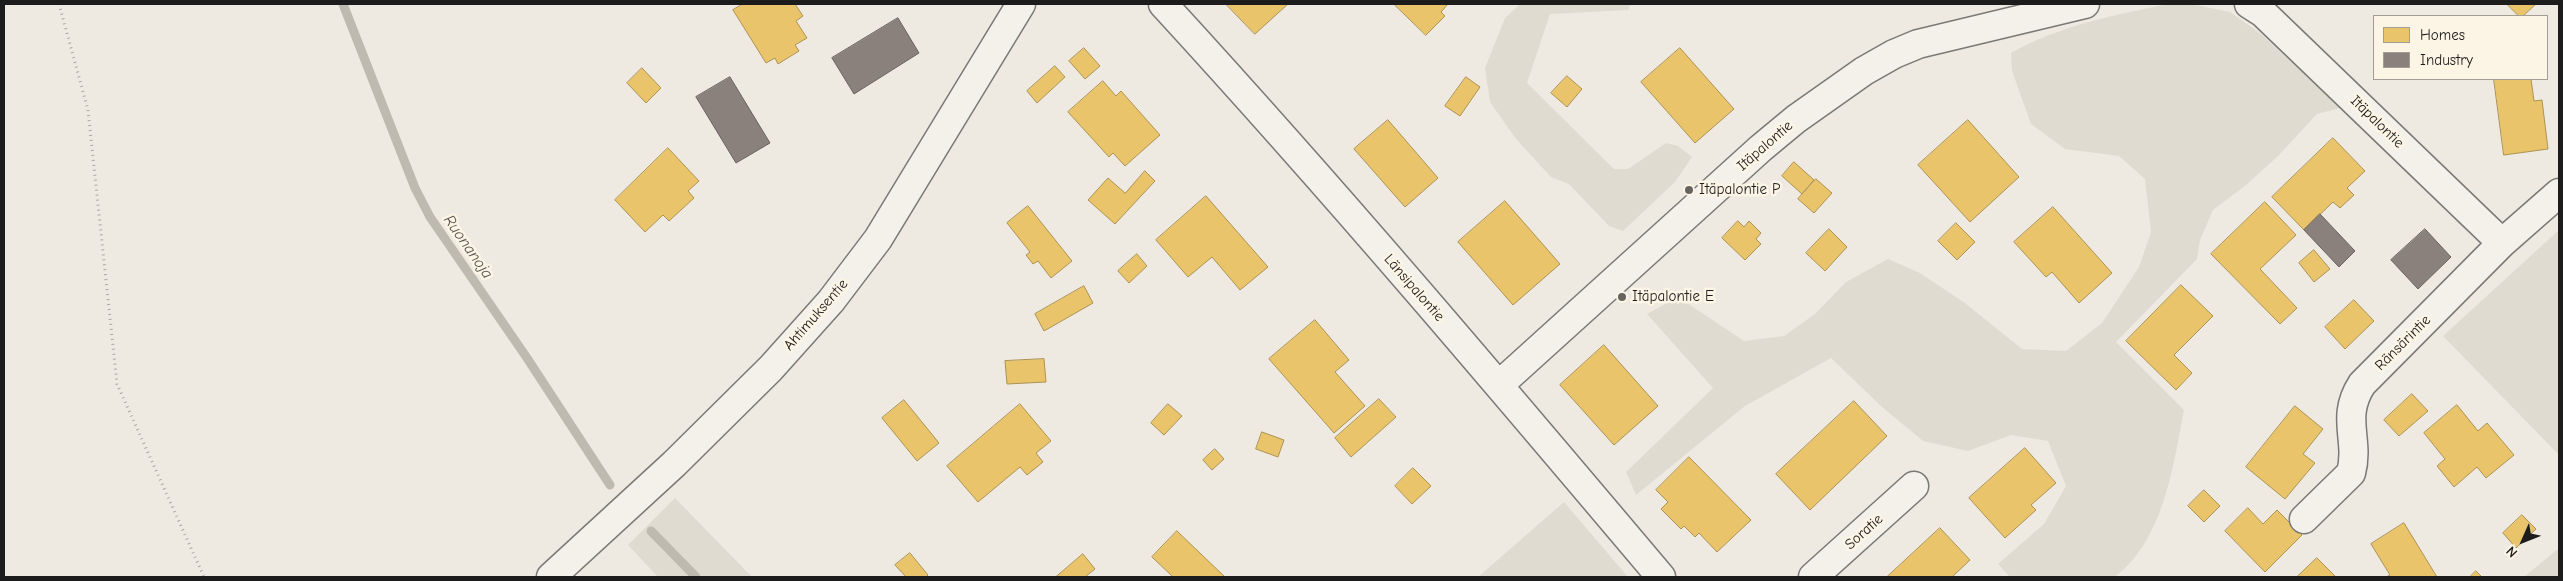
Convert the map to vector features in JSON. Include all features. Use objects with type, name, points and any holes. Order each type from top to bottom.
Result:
[{"type":"street","name":"Ahtimuksentie","points":[[551,577],[681,457],[771,368],[831,301],[878,239],[1021,4]]},
{"type":"street","name":"Länsipalontie","points":[[1162,4],[1225,72],[1499,385],[1661,577]]},
{"type":"street","name":"Itäpalontie","points":[[1499,385],[1761,148],[1796,119],[1864,72],[1918,44],[2086,4]]},
{"type":"street","name":"Itäpalontie","points":[[2249,4],[2263,13],[2502,243]]},
{"type":"street","name":"Ränsärintie","points":[[2304,519],[2351,474],[2354,451],[2351,406],[2362,384],[2502,243],[2559,193]]},
{"type":"street","name":"Soratie","points":[[1813,577],[1914,486]]},
{"type":"path","points":[[59,4],[88,110],[117,384],[204,577]]},
{"type":"shaded area","points":[[1520,4],[1631,4],[1628,10],[1550,14],[1527,83],[1614,169],[1628,169],[1666,143],[1678,146],[1692,157],[1675,182],[1623,231],[1609,226],[1569,184],[1551,177],[1516,139],[1490,102],[1485,68],[1505,18]]},
{"type":"shaded area","points":[[2169,4],[2191,4],[2230,12],[2261,34],[2340,108],[2317,114],[2278,156],[2246,185],[2213,210],[2200,240],[2197,259],[2116,342],[2184,410],[2164,501],[2145,543],[2132,561],[2115,577],[2010,577],[1998,564],[2044,524],[2066,486],[2048,441],[2011,435],[1968,451],[1923,441],[1882,407],[1831,358],[1745,406],[1636,495],[1626,472],[1713,388],[1647,314],[1678,297],[1744,341],[1784,336],[1815,314],[1846,282],[1888,259],[1920,273],[1965,303],[2022,349],[2066,351],[2102,323],[2139,267],[2151,232],[2145,179],[2119,156],[2065,149],[2031,124],[2012,71],[2011,53],[2030,43],[2068,28]]},
{"type":"shaded area","points":[[2559,230],[2559,455],[2443,336]]},
{"type":"shaded area","points":[[675,498],[752,577],[658,577],[628,545]]},
{"type":"shaded area","points":[[1564,502],[1628,577],[1478,577]]},
{"type":"shaded area","points":[[2559,548],[2559,577],[2524,577]]},
{"type":"building: Homes","points":[[743,4],[795,4],[803,16],[796,21],[807,38],[795,45],[799,51],[778,64],[775,58],[766,63],[733,10]]},
{"type":"building: Homes","points":[[1226,4],[1288,4],[1255,34]]},
{"type":"building: Homes","points":[[1394,4],[1448,4],[1441,12],[1445,16],[1426,35]]},
{"type":"building: Homes","points":[[2507,4],[2536,4],[2524,15],[2518,15]]},
{"type":"building: Homes","points":[[1084,48],[1100,66],[1085,79],[1069,61]]},
{"type":"building: Homes","points":[[1680,48],[1734,109],[1695,143],[1641,82]]},
{"type":"building: Homes","points":[[1055,66],[1065,77],[1037,103],[1027,91]]},
{"type":"building: Homes","points":[[642,68],[661,88],[646,103],[627,83]]},
{"type":"building: Homes","points":[[1567,76],[1582,89],[1567,107],[1551,93]]},
{"type":"building: Homes","points":[[1466,77],[1480,87],[1460,116],[1445,106]]},
{"type":"building: Homes","points":[[2494,80],[2531,80],[2534,101],[2542,100],[2548,149],[2504,155]]},
{"type":"building: Homes","points":[[1103,81],[1116,96],[1121,91],[1160,135],[1125,166],[1113,153],[1109,157],[1068,112]]},
{"type":"building: Homes","points":[[1388,120],[1438,178],[1405,207],[1354,149]]},
{"type":"building: Homes","points":[[1968,120],[2019,177],[1970,222],[1918,165]]},
{"type":"building: Homes","points":[[2333,138],[2365,171],[2347,188],[2354,195],[2340,208],[2333,202],[2304,230],[2272,197]]},
{"type":"building: Homes","points":[[668,148],[699,181],[688,191],[694,198],[669,221],[663,215],[645,232],[615,200]]},
{"type":"building: Homes","points":[[1794,162],[1814,180],[1802,194],[1782,176]]},
{"type":"building: Homes","points":[[1145,171],[1155,181],[1115,224],[1088,200],[1108,178],[1125,193]]},
{"type":"building: Homes","points":[[1816,179],[1832,193],[1814,213],[1798,199]]},
{"type":"building: Homes","points":[[1206,196],[1268,267],[1240,290],[1212,257],[1188,277],[1156,240]]},
{"type":"building: Homes","points":[[1505,201],[1560,264],[1513,305],[1458,242]]},
{"type":"building: Homes","points":[[2265,202],[2296,235],[2260,269],[2297,308],[2280,324],[2211,254]]},
{"type":"building: Homes","points":[[1028,206],[1072,261],[1051,278],[1038,261],[1033,264],[1026,255],[1030,252],[1007,223]]},
{"type":"building: Homes","points":[[2053,207],[2112,273],[2079,303],[2052,272],[2046,277],[2014,242]]},
{"type":"building: Homes","points":[[1738,221],[1744,227],[1749,221],[1761,233],[1756,239],[1761,244],[1745,260],[1722,238]]},
{"type":"building: Homes","points":[[1956,223],[1975,242],[1957,260],[1938,241]]},
{"type":"building: Homes","points":[[1829,229],[1847,247],[1825,271],[1806,253]]},
{"type":"building: Homes","points":[[2314,250],[2330,269],[2314,282],[2299,263]]},
{"type":"building: Homes","points":[[1137,254],[1147,266],[1129,283],[1118,271]]},
{"type":"building: Homes","points":[[2181,285],[2213,316],[2174,355],[2192,373],[2176,390],[2126,341]]},
{"type":"building: Homes","points":[[1084,286],[1093,303],[1044,331],[1035,314]]},
{"type":"building: Homes","points":[[2354,300],[2374,321],[2345,349],[2325,327]]},
{"type":"building: Homes","points":[[1315,320],[1349,360],[1335,372],[1365,406],[1334,433],[1269,359]]},
{"type":"building: Homes","points":[[1604,345],[1658,406],[1614,445],[1560,385]]},
{"type":"building: Homes","points":[[1044,359],[1046,382],[1007,384],[1005,361]]},
{"type":"building: Homes","points":[[2412,394],[2428,411],[2399,436],[2384,420]]},
{"type":"building: Homes","points":[[1379,399],[1396,417],[1351,457],[1335,438]]},
{"type":"building: Homes","points":[[904,400],[939,443],[917,461],[882,418]]},
{"type":"building: Homes","points":[[1854,401],[1887,436],[1810,510],[1776,474]]},
{"type":"building: Homes","points":[[1020,404],[1051,441],[1036,453],[1043,462],[1027,475],[1020,467],[978,502],[947,466]]},
{"type":"building: Homes","points":[[1168,404],[1182,416],[1164,435],[1151,423]]},
{"type":"building: Homes","points":[[2457,405],[2478,431],[2487,423],[2514,455],[2486,478],[2477,467],[2454,487],[2437,466],[2445,459],[2424,433]]},
{"type":"building: Homes","points":[[2295,406],[2323,429],[2303,454],[2315,463],[2285,499],[2246,467]]},
{"type":"building: Homes","points":[[1262,432],[1284,440],[1278,457],[1256,449]]},
{"type":"building: Homes","points":[[2025,448],[2056,483],[2031,505],[2036,510],[2005,538],[1969,498]]},
{"type":"building: Homes","points":[[1215,449],[1224,459],[1212,470],[1203,460]]},
{"type":"building: Homes","points":[[1689,457],[1751,520],[1717,552],[1699,533],[1695,537],[1684,526],[1681,529],[1661,509],[1668,502],[1656,490]]},
{"type":"building: Homes","points":[[1413,468],[1431,486],[1412,504],[1395,486]]},
{"type":"building: Homes","points":[[2204,490],[2220,506],[2204,522],[2188,506]]},
{"type":"building: Homes","points":[[2248,508],[2263,524],[2277,510],[2302,535],[2265,572],[2225,531]]},
{"type":"building: Homes","points":[[2522,515],[2536,529],[2516,548],[2503,533]]},
{"type":"building: Homes","points":[[2404,523],[2437,577],[2386,577],[2390,575],[2371,544]]},
{"type":"building: Homes","points":[[1940,528],[1970,560],[1952,577],[1887,577]]},
{"type":"building: Homes","points":[[1177,531],[1225,577],[1173,577],[1152,557]]},
{"type":"building: Homes","points":[[910,553],[928,575],[926,577],[906,577],[895,565]]},
{"type":"building: Homes","points":[[1083,554],[1095,569],[1085,577],[1056,577]]},
{"type":"building: Homes","points":[[2317,558],[2336,577],[2297,577]]},
{"type":"building: Homes","points":[[2476,571],[2482,577],[2470,577]]},
{"type":"building: Industry","points":[[898,18],[919,53],[854,94],[832,58]]},
{"type":"building: Industry","points":[[730,77],[770,143],[736,163],[696,97]]},
{"type":"building: Industry","points":[[2320,214],[2355,251],[2339,267],[2304,230]]},
{"type":"building: Industry","points":[[2425,229],[2451,257],[2418,289],[2391,260]]},
{"type":"waterway","name":"Ruonanoja","points":[[343,4],[415,188],[430,217],[527,358],[610,485]]},
{"type":"waterway","name":"Ruonanoja","points":[[651,531],[696,577]]},
{"type":"place","name":"Itäpalontie P","points":[[1689,190]]},
{"type":"place","name":"Itäpalontie E","points":[[1622,297]]}]
